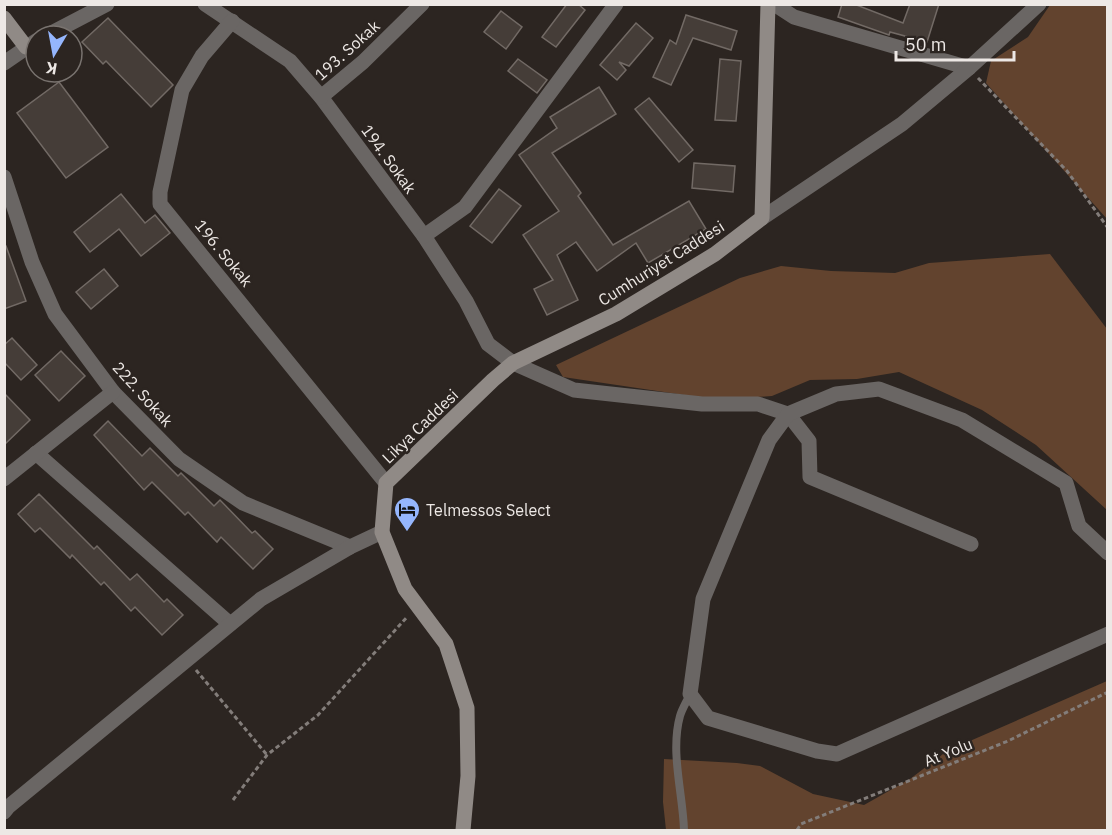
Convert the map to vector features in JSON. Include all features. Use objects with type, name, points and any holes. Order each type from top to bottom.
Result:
[{"type":"street","points":[[69,24],[107,4]]},
{"type":"street","name":"194. Sokak","points":[[205,4],[290,61],[321,97],[424,236],[466,301],[488,344],[513,363],[574,390],[702,404],[758,404],[788,414]]},
{"type":"street","name":"193. Sokak","points":[[321,97],[363,62],[422,4]]},
{"type":"street","points":[[424,236],[465,207],[616,4]]},
{"type":"street","points":[[762,218],[768,4]]},
{"type":"street","points":[[774,4],[794,17],[969,68]]},
{"type":"street","points":[[762,218],[902,124],[969,68],[1039,4]]},
{"type":"street","points":[[4,18],[24,37]]},
{"type":"street","name":"196. Sokak","points":[[232,21],[202,56],[182,90],[160,192],[160,204],[386,483]]},
{"type":"street","points":[[4,63],[24,49]]},
{"type":"street","name":"222. Sokak","points":[[4,177],[32,262],[55,314],[113,392],[179,459],[243,503],[350,547]]},
{"type":"street","name":"Cumhuriyet Caddesi","points":[[513,363],[616,314],[715,254],[762,218]]},
{"type":"street","name":"Likya Caddesi","points":[[463,831],[468,776],[468,708],[446,644],[405,589],[382,532],[386,483],[513,363]]},
{"type":"street","points":[[1107,553],[1079,526],[1066,483],[962,420],[879,389],[836,393],[788,414],[769,440],[703,599],[690,694],[708,718],[817,752],[837,754],[1107,634]]},
{"type":"street","points":[[4,478],[113,392]]},
{"type":"street","points":[[788,414],[809,441],[810,477],[971,544]]},
{"type":"street","points":[[36,453],[230,624]]},
{"type":"street","points":[[6,808],[261,599],[350,547],[382,532]]},
{"type":"lane","points":[[684,831],[684,806],[677,741],[680,716],[690,694]]},
{"type":"path","points":[[969,68],[1067,171],[1107,228]]},
{"type":"path","points":[[233,800],[267,755],[318,714],[417,606]]},
{"type":"path","points":[[187,660],[267,755]]},
{"type":"path","name":"At Yolu","points":[[797,831],[801,824],[1008,741],[1107,692]]},
{"type":"shaded area","points":[[1050,5],[1107,5],[1107,219],[986,83],[991,61],[1028,37]]},
{"type":"shaded area","points":[[1050,254],[1107,329],[1107,510],[1036,445],[982,410],[899,372],[857,379],[810,380],[772,396],[718,400],[563,377],[556,365],[740,278],[781,266],[831,271],[895,273],[929,263]]},
{"type":"shaded area","points":[[1107,681],[1107,830],[666,830],[663,802],[664,759],[760,766],[813,794],[864,805],[910,779],[947,751]]},
{"type":"building","points":[[567,4],[578,4],[585,10],[556,47],[542,37]]},
{"type":"building","points":[[842,4],[854,4],[903,23],[910,4],[939,4],[927,42],[890,32],[889,35],[838,17]]},
{"type":"building","points":[[501,11],[522,27],[506,49],[484,32]]},
{"type":"building","points":[[686,15],[737,31],[731,50],[693,38],[671,85],[653,77],[670,40],[676,44]]},
{"type":"building","points":[[108,18],[173,85],[151,107],[106,61],[103,64],[84,44],[84,40]]},
{"type":"building","points":[[636,23],[653,38],[629,66],[619,62],[626,70],[617,80],[600,65]]},
{"type":"building","points":[[518,59],[547,80],[537,93],[508,71]]},
{"type":"building","points":[[720,59],[741,61],[736,121],[715,120]]},
{"type":"building","points":[[56,84],[61,84],[108,147],[66,178],[17,113]]},
{"type":"building","points":[[599,87],[616,114],[552,153],[581,193],[578,196],[613,245],[689,201],[706,229],[648,263],[636,243],[597,271],[576,242],[557,255],[578,300],[547,315],[534,289],[553,280],[523,235],[559,211],[519,155],[557,128],[550,117]]},
{"type":"building","points":[[649,98],[693,150],[679,162],[635,109]]},
{"type":"building","points":[[694,163],[735,166],[733,192],[692,188]]},
{"type":"building","points":[[499,189],[521,206],[492,243],[470,226]]},
{"type":"building","points":[[121,194],[145,223],[155,215],[170,233],[141,256],[119,229],[90,252],[74,232]]},
{"type":"building","points":[[4,246],[6,246],[26,301],[4,309]]},
{"type":"building","points":[[104,269],[118,286],[91,309],[76,292]]},
{"type":"building","points":[[12,338],[37,365],[21,380],[4,362],[4,345]]},
{"type":"building","points":[[61,351],[85,376],[59,401],[35,375]]},
{"type":"building","points":[[4,393],[30,420],[4,445]]},
{"type":"building","points":[[108,421],[142,456],[150,448],[178,476],[181,473],[214,506],[220,500],[252,533],[255,531],[273,549],[253,569],[221,537],[217,542],[188,512],[185,515],[152,482],[144,490],[94,435]]},
{"type":"building","points":[[39,494],[94,549],[97,546],[130,580],[137,574],[164,602],[167,599],[183,615],[162,635],[135,607],[131,611],[104,582],[101,585],[72,555],[70,558],[40,528],[35,532],[18,514]]},
{"type":"place","name":"Telmessos Select","points":[[407,533]]}]
